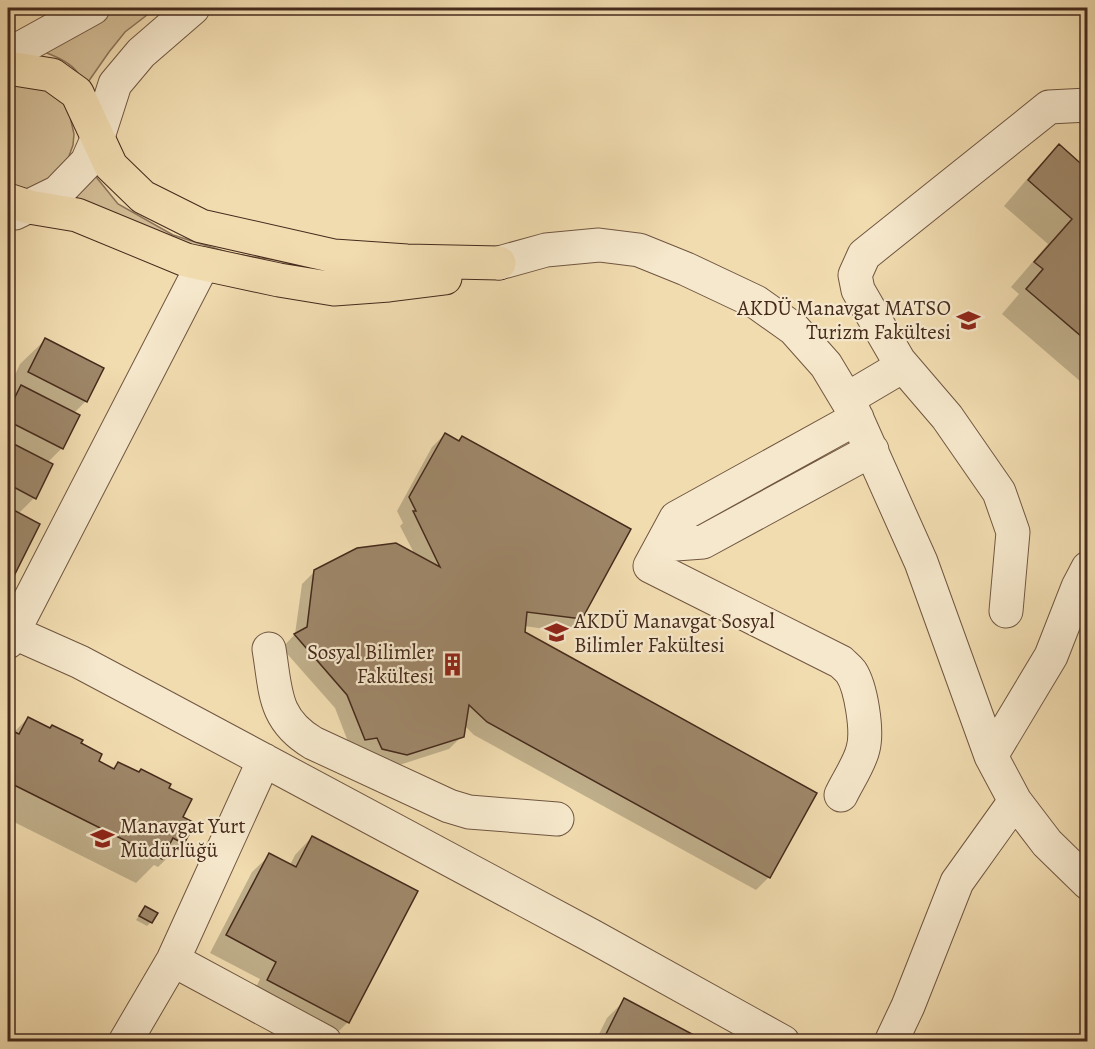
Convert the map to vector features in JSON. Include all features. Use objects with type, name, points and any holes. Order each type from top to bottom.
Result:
[{"type":"main road","points":[[8,68],[52,75],[77,93],[111,166],[143,197],[201,226],[334,256],[407,261],[499,263]]},
{"type":"main road","points":[[15,208],[77,215],[186,260],[334,289],[438,280],[499,263]]},
{"type":"street","points":[[8,55],[93,8]]},
{"type":"street","points":[[15,208],[58,192],[87,162],[98,137],[115,84],[141,52],[193,8]]},
{"type":"street","points":[[1006,611],[1013,532],[999,492],[947,417],[899,361],[858,290],[855,275],[864,255],[1049,107],[1088,105]]},
{"type":"street","points":[[499,263],[546,250],[599,245],[639,250],[756,302],[794,329],[826,365],[852,409],[872,450],[921,562],[991,756],[1016,801],[1047,843],[1088,883]]},
{"type":"street","points":[[203,264],[9,634],[80,662],[581,930],[783,1041]]},
{"type":"street","points":[[841,795],[863,750],[866,733],[856,682],[852,673],[841,663],[650,566],[676,518],[852,409],[891,373],[899,361]]},
{"type":"street","points":[[662,545],[703,542],[872,450]]},
{"type":"street","points":[[991,756],[1051,656],[1078,587],[1088,568]]},
{"type":"street","points":[[269,650],[281,712],[294,729],[313,743],[449,806],[469,812],[557,819]]},
{"type":"street","points":[[125,1041],[173,960],[264,760]]},
{"type":"street","points":[[891,1041],[908,1006],[957,882],[1016,801]]},
{"type":"street","points":[[173,960],[325,1041]]},
{"type":"shaded area","points":[[118,8],[156,8],[125,32],[86,85],[70,65],[41,51],[93,17]]},
{"type":"shaded area","points":[[8,77],[26,77],[64,102],[74,134],[69,156],[54,178],[26,191],[8,191]]},
{"type":"shaded area","points":[[90,163],[97,178],[118,204],[173,235],[230,253],[260,258],[334,263],[334,273],[226,261],[60,202]]},
{"type":"building","points":[[1059,144],[1088,170],[1088,342],[1026,289],[1043,269],[1034,262],[1072,219],[1028,180]]},
{"type":"building","points":[[45,338],[104,368],[87,402],[28,372]]},
{"type":"building","points":[[21,385],[80,415],[63,449],[8,421],[8,411]]},
{"type":"building","name":"Sosyal Bilimler Fakültesi","points":[[445,433],[459,441],[462,436],[631,529],[582,619],[527,612],[525,632],[817,793],[770,878],[487,722],[469,705],[464,737],[407,755],[382,749],[377,738],[365,740],[347,695],[294,634],[307,627],[314,570],[357,548],[396,543],[440,567],[413,511],[416,511],[409,497]]},
{"type":"building","points":[[8,441],[53,464],[36,499],[8,484]]},
{"type":"building","points":[[8,507],[40,524],[8,588]]},
{"type":"building","points":[[28,717],[50,728],[52,725],[83,740],[81,743],[102,754],[99,761],[114,769],[118,762],[139,772],[141,769],[171,784],[169,788],[192,799],[183,817],[195,823],[184,844],[173,838],[162,859],[8,782],[8,729],[19,734]]},
{"type":"building","points":[[312,836],[418,891],[349,1023],[267,980],[276,962],[226,935],[269,853],[296,867]]},
{"type":"building","points":[[145,906],[158,913],[152,923],[139,916]]},
{"type":"building","points":[[624,998],[707,1042],[602,1042]]},
{"type":"place","name":"AKDÜ Manavgat MATSO Turizm Fakültesi","points":[[969,320]]},
{"type":"place","name":"AKDÜ Manavgat Sosyal Bilimler Fakültesi","points":[[556,633]]},
{"type":"place","name":"Sosyal Bilimler Fakültesi","points":[[452,664]]},
{"type":"place","name":"Manavgat Yurt Müdürlüğü","points":[[102,838]]}]
